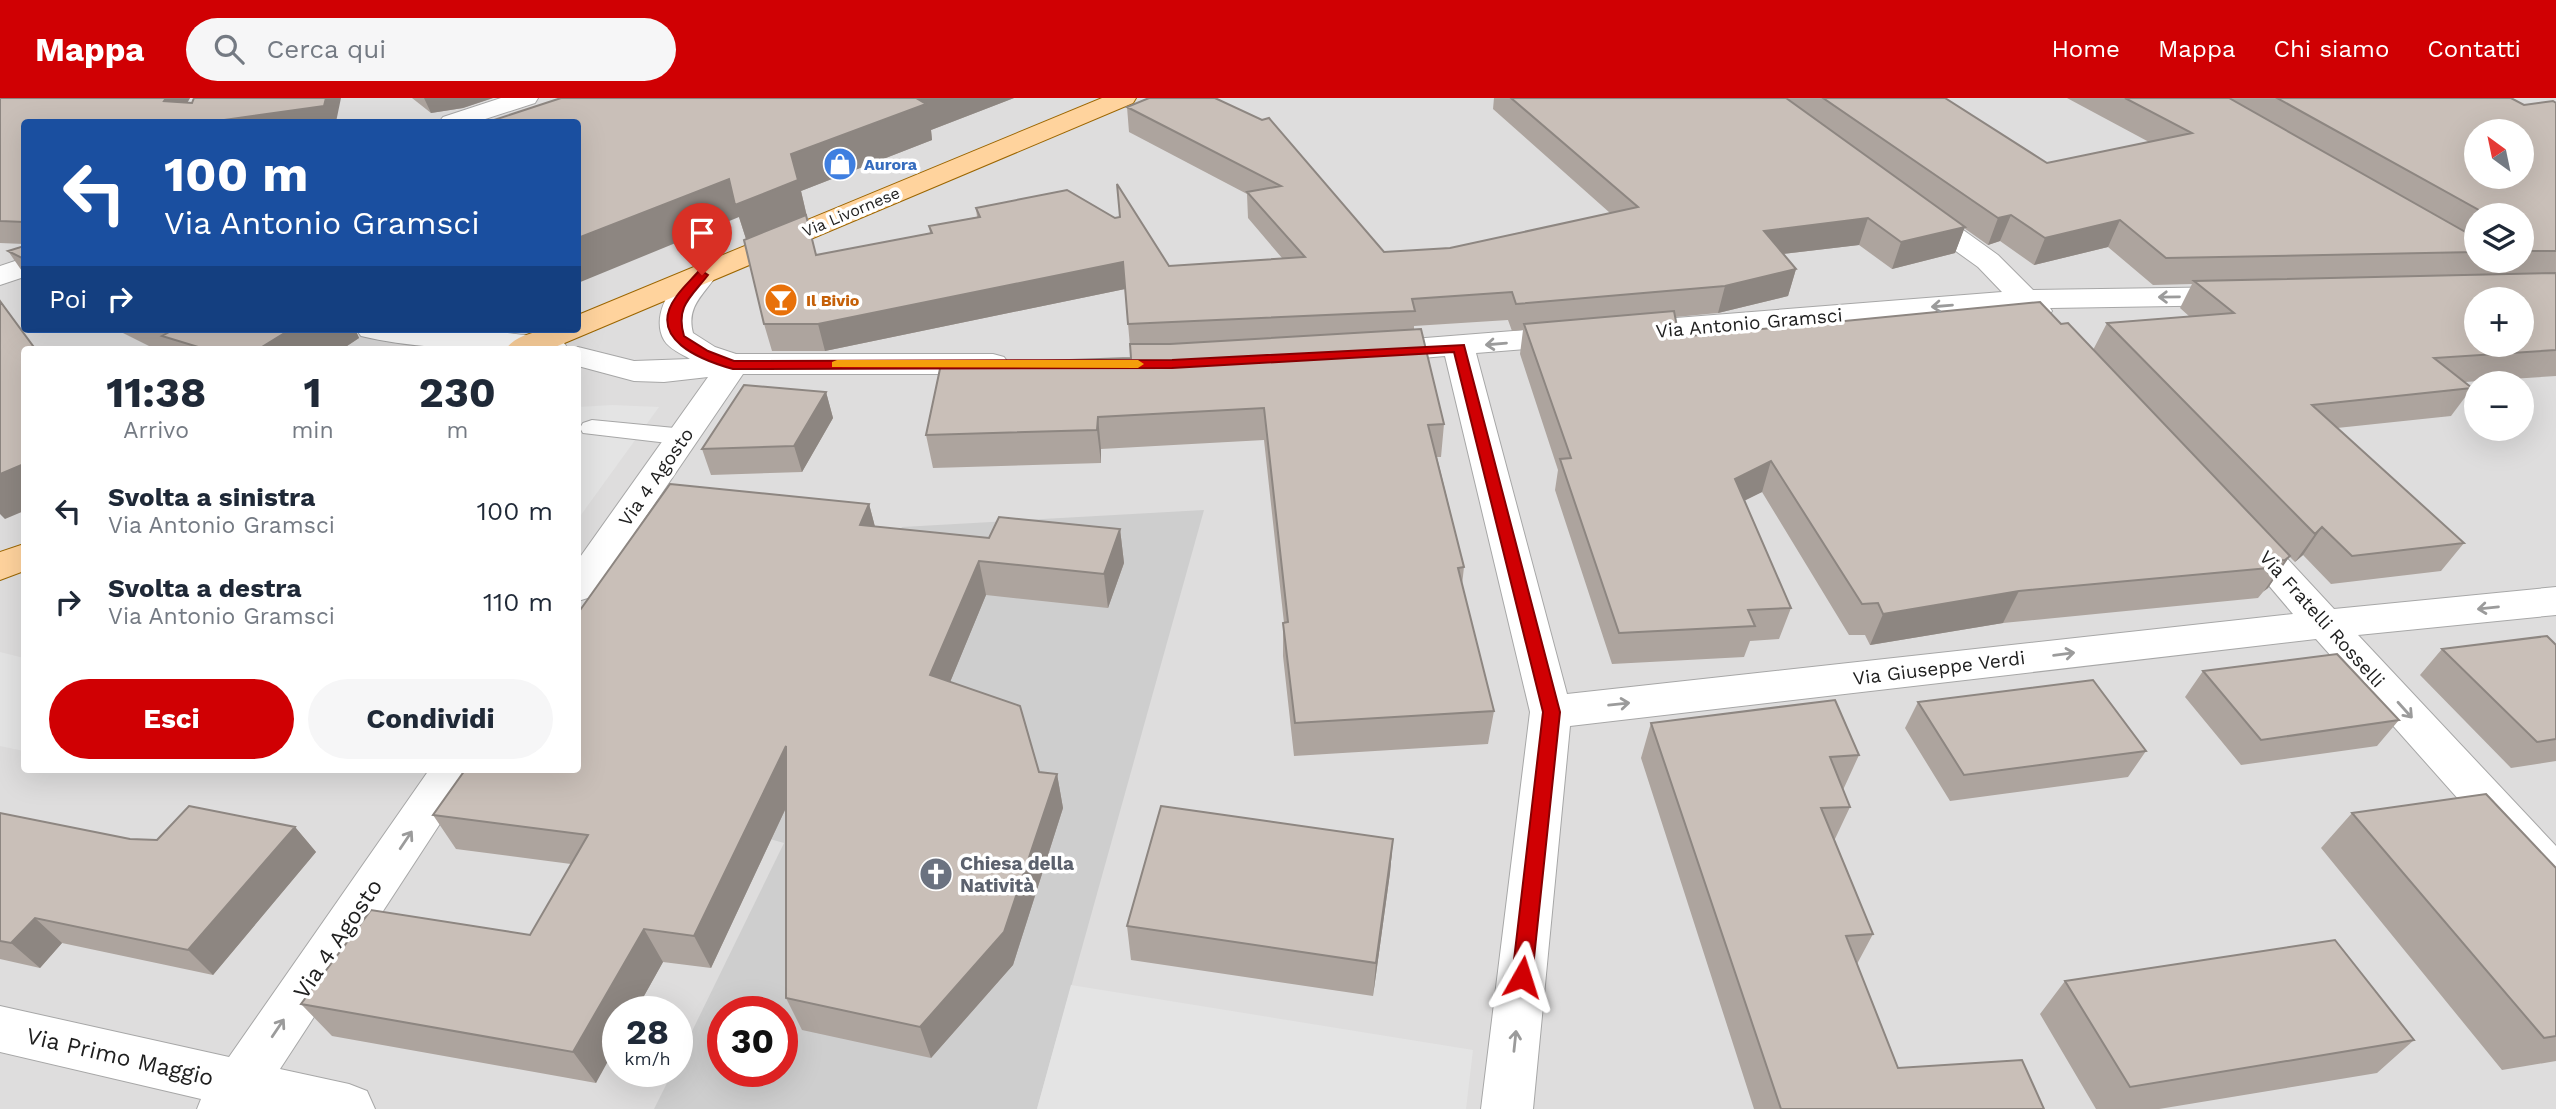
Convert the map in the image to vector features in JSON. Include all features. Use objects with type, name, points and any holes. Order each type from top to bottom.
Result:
[{"type":"main road","name":"Via Livornese","points":[[581,326],[1125,98]]},
{"type":"main road","points":[[540,346],[564,333]]},
{"type":"main road","points":[[0,567],[21,558]]},
{"type":"street","points":[[461,119],[526,98]]},
{"type":"street","points":[[532,119],[547,114]]},
{"type":"street","points":[[1897,195],[1988,261],[2057,332]]},
{"type":"street","points":[[0,276],[21,268]]},
{"type":"street","points":[[702,275],[680,300],[673,321],[678,338],[704,354],[733,365]]},
{"type":"street","name":"Via Antonio Gramsci","points":[[1340,354],[1459,347],[2026,299],[2266,295]]},
{"type":"street","points":[[394,333],[450,336],[522,346]]},
{"type":"street","points":[[1459,347],[1551,712],[1507,1109]]},
{"type":"street","points":[[581,358],[634,371]]},
{"type":"street","points":[[581,373],[664,372],[733,365],[1021,364]]},
{"type":"street","name":"Via 4 Agosto","points":[[581,584],[733,365]]},
{"type":"street","name":"Via Fratelli Rosselli","points":[[2218,506],[2556,877]]},
{"type":"street","name":"Via Giuseppe Verdi","points":[[1551,712],[2326,624],[2556,601]]},
{"type":"street","name":"Via 4 Agosto","points":[[231,1097],[451,773]]},
{"type":"street","name":"Via Primo Maggio","points":[[0,1029],[231,1097],[349,1109]]},
{"type":"lane","points":[[585,429],[685,437]]},
{"type":"shaded area","points":[[0,98],[2556,98],[2556,1109],[0,1109]]},
{"type":"shaded area","points":[[581,407],[659,407],[581,515]]},
{"type":"shaded area","points":[[1204,510],[1037,1109],[654,1109],[665,1087],[693,1087],[693,1029],[707,1001],[707,1087],[798,1087],[798,996],[709,996],[784,843],[734,829],[902,527]]},
{"type":"shaded area","points":[[0,652],[21,657],[21,750],[0,746]]},
{"type":"shaded area","points":[[1071,985],[1473,1050],[1466,1109],[1037,1109]]},
{"type":"building","points":[[0,98],[166,98],[164,101],[192,103],[194,98],[326,98],[324,106],[231,119],[21,119],[21,222],[0,221]]},
{"type":"building","points":[[561,98],[916,98],[926,104],[791,154],[798,180],[735,205],[729,179],[581,237],[581,119],[497,119]]},
{"type":"building","points":[[1149,98],[1215,98],[1262,120],[1269,118],[1384,252],[1450,248],[1638,207],[1511,98],[1786,98],[1965,227],[1901,242],[1868,218],[1764,231],[1796,269],[1725,286],[1516,304],[1512,292],[1412,299],[1415,311],[1128,324],[1123,262],[818,324],[764,324],[744,240],[806,215],[816,255],[932,233],[929,226],[980,217],[976,208],[1067,190],[1115,218],[1120,217],[1117,184],[1169,266],[1305,257],[1247,192],[1281,186],[1127,107]]},
{"type":"building","points":[[1823,98],[1945,98],[2047,163],[2192,133],[2125,98],[2229,98],[2464,231],[2464,252],[2166,258],[2120,220],[2045,238],[2011,215],[1998,218]]},
{"type":"building","points":[[2277,98],[2511,98],[2524,105],[2553,101],[2556,103],[2556,251],[2534,251],[2534,203],[2466,203]]},
{"type":"building","points":[[21,247],[21,258],[8,251]]},
{"type":"building","points":[[2556,273],[2556,350],[2534,351],[2534,287],[2464,287],[2464,356],[2434,358],[2464,382],[2464,389],[2312,405],[2464,543],[2352,556],[2322,527],[2315,534],[2107,323],[2234,313],[2194,281]]},
{"type":"building","points":[[0,301],[33,346],[21,346],[21,465],[0,474]]},
{"type":"building","points":[[2040,302],[2061,324],[2068,323],[2290,556],[2285,560],[2274,561],[2280,567],[2019,591],[1883,614],[1878,603],[1862,604],[1771,461],[1735,479],[1791,608],[1748,610],[1755,626],[1619,633],[1560,459],[1571,458],[1524,324],[1674,311],[1679,337]]},
{"type":"building","points":[[1421,329],[1444,424],[1428,425],[1464,567],[1458,568],[1494,711],[1295,723],[1283,623],[1288,622],[1264,408],[1098,417],[1097,430],[926,435],[941,364],[1131,358],[1130,344]]},
{"type":"building","points":[[167,333],[285,333],[263,346],[195,346],[162,336]]},
{"type":"building","points":[[744,385],[826,392],[794,446],[702,449]]},
{"type":"building","points":[[670,484],[869,504],[860,525],[989,538],[999,517],[1120,529],[1104,574],[979,561],[930,675],[1020,706],[1039,772],[1057,774],[1004,932],[920,1027],[798,1001],[798,996],[786,996],[786,746],[694,936],[644,929],[605,996],[602,996],[602,1002],[573,1052],[301,1004],[371,910],[530,935],[588,835],[433,815],[463,773],[581,773],[581,609]]},
{"type":"building","points":[[2547,636],[2556,645],[2556,739],[2537,742],[2442,649]]},
{"type":"building","points":[[2337,654],[2399,720],[2261,740],[2203,671]]},
{"type":"building","points":[[2093,680],[2146,751],[1964,775],[1918,702]]},
{"type":"building","points":[[1835,700],[1859,755],[1830,757],[1850,807],[1821,808],[1873,934],[1846,936],[1898,1068],[2022,1060],[2044,1109],[1781,1109],[1651,723]]},
{"type":"building","points":[[2486,794],[2556,868],[2556,1036],[2544,1038],[2352,813]]},
{"type":"building","points":[[189,806],[295,827],[188,950],[35,918],[11,943],[0,941],[0,813],[130,839],[157,840]]},
{"type":"building","points":[[1161,806],[1393,839],[1376,963],[1127,926]]},
{"type":"building","points":[[2335,940],[2414,1040],[2130,1087],[2065,981]]},
{"type":"slow traffic","points":[[837,364],[1138,364]]},
{"type":"place","name":"Aurora","points":[[840,164]]},
{"type":"place","name":"Il Bivio","points":[[781,300]]},
{"type":"place","name":"Chiesa della Natività","points":[[936,874]]},
{"type":"route","points":[[702,275],[680,300],[673,321],[678,338],[704,354],[733,365],[1172,364],[1459,347],[1551,712],[1522,977]]}]
